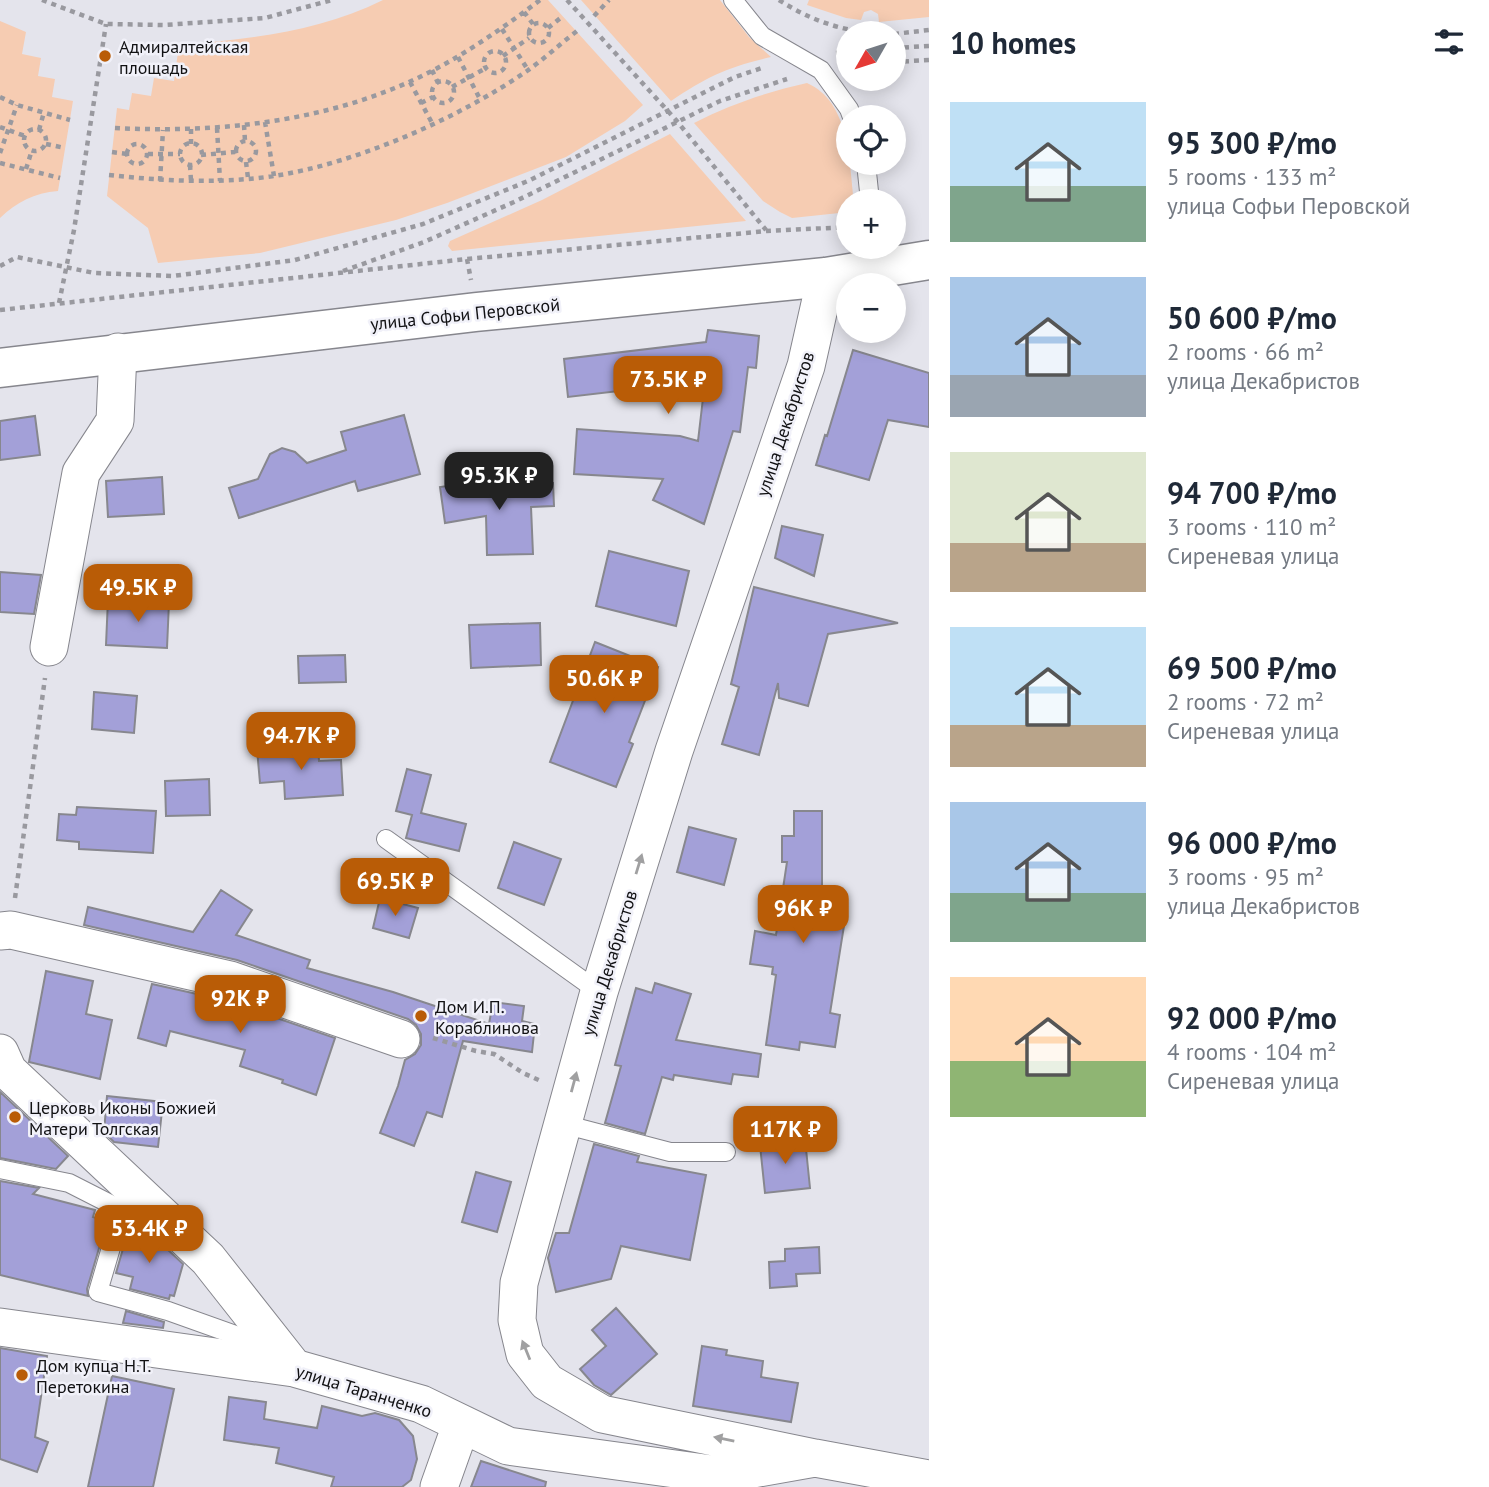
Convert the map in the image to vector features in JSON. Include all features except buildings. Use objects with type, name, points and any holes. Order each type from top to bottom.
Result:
[{"type":"main road","name":"улица Софьи Перовской","points":[[0,368],[118,352],[476,312],[826,277],[873,259]]},
{"type":"main road","name":"улица Софьи Перовской","points":[[902,259],[929,260]]},
{"type":"street","name":"улица Декабристов","points":[[815,1458],[602,1414],[547,1382],[525,1354],[517,1320],[519,1283],[599,992],[674,751],[806,366],[826,277]]},
{"type":"street","points":[[50,647],[81,473],[115,421],[118,352]]},
{"type":"street","points":[[6,931],[230,980],[401,1040]]},
{"type":"street","points":[[4,1062],[208,1259],[286,1359]]},
{"type":"street","name":"улица Таранченко","points":[[0,1327],[286,1359],[421,1404],[508,1446],[719,1475],[815,1458],[929,1479]]},
{"type":"street","points":[[439,1487],[461,1424]]},
{"type":"lane","points":[[733,0],[762,36],[821,70],[846,105]]},
{"type":"lane","points":[[386,839],[599,992]]},
{"type":"lane","points":[[563,1124],[670,1152],[726,1152]]},
{"type":"lane","points":[[0,1169],[69,1183],[122,1210],[98,1292],[168,1311],[286,1359]]},
{"type":"path","points":[[42,0],[106,24],[164,25],[265,18],[331,0]]},
{"type":"path","points":[[115,128],[217,128],[313,114],[359,102],[410,82],[458,57],[502,29],[540,0]]},
{"type":"path","points":[[567,0],[676,120],[766,231]]},
{"type":"path","points":[[594,16],[609,0]]},
{"type":"path","points":[[779,0],[799,12],[836,26]]},
{"type":"path","points":[[524,12],[533,24]]},
{"type":"path","points":[[548,28],[563,16]]},
{"type":"path","points":[[533,24],[539,23],[548,28]]},
{"type":"path","points":[[59,303],[106,24]]},
{"type":"path","points":[[529,38],[528,33],[533,24]]},
{"type":"path","points":[[529,38],[538,44],[544,43],[548,39],[548,28]]},
{"type":"path","points":[[502,29],[528,70]]},
{"type":"path","points":[[906,33],[929,30]]},
{"type":"path","points":[[109,175],[160,180],[220,181],[274,176],[335,162],[384,145],[480,99],[528,70],[577,31]]},
{"type":"path","points":[[503,56],[529,38]]},
{"type":"path","points":[[481,42],[488,53]]},
{"type":"path","points":[[544,43],[551,51]]},
{"type":"path","points":[[906,47],[929,46]]},
{"type":"path","points":[[488,53],[494,52],[503,56]]},
{"type":"path","points":[[488,53],[484,63],[490,72],[501,71],[505,67],[503,56]]},
{"type":"path","points":[[0,266],[17,257],[94,272],[173,276],[295,260],[423,223],[528,181],[735,76],[779,62],[836,54]]},
{"type":"path","points":[[458,57],[480,99]]},
{"type":"path","points":[[906,61],[929,60]]},
{"type":"path","points":[[452,87],[486,68]]},
{"type":"path","points":[[432,70],[438,83]]},
{"type":"path","points":[[332,275],[435,237],[514,202],[676,120],[720,101],[821,70]]},
{"type":"path","points":[[433,97],[434,87],[438,83],[443,81],[452,87]]},
{"type":"path","points":[[410,82],[432,123]]},
{"type":"path","points":[[433,97],[443,103],[448,102],[452,98],[452,87]]},
{"type":"path","points":[[0,97],[17,105],[70,120]]},
{"type":"path","points":[[421,103],[433,97]]},
{"type":"path","points":[[448,102],[454,112]]},
{"type":"path","points":[[0,153],[17,105]]},
{"type":"path","points":[[39,130],[44,113]]},
{"type":"path","points":[[265,122],[274,176]]},
{"type":"path","points":[[244,125],[246,141]]},
{"type":"path","points":[[0,127],[25,136]]},
{"type":"path","points":[[217,128],[220,181]]},
{"type":"path","points":[[34,129],[39,130],[46,138],[46,144],[43,148],[32,150],[24,141],[25,136],[34,129]]},
{"type":"path","points":[[191,129],[191,144]]},
{"type":"path","points":[[160,180],[163,130]]},
{"type":"path","points":[[235,152],[237,146],[246,141],[251,142],[257,151]]},
{"type":"path","points":[[138,143],[147,149],[148,154],[147,160],[137,165],[128,159],[127,154],[128,149],[138,143]]},
{"type":"path","points":[[46,144],[65,148]]},
{"type":"path","points":[[191,144],[200,149],[201,155],[196,164],[190,165],[185,164],[180,154],[186,145],[191,144]]},
{"type":"path","points":[[257,151],[270,149]]},
{"type":"path","points":[[26,169],[32,150]]},
{"type":"path","points":[[235,152],[241,161],[246,162],[256,156],[257,151]]},
{"type":"path","points":[[112,152],[127,154]]},
{"type":"path","points":[[201,155],[235,152]]},
{"type":"path","points":[[148,154],[180,154]]},
{"type":"path","points":[[246,162],[248,178]]},
{"type":"path","points":[[0,163],[60,178]]},
{"type":"path","points":[[190,165],[191,181]]},
{"type":"path","points":[[0,310],[467,258],[766,231],[836,228]]},
{"type":"path","points":[[6,931],[50,647]]},
{"type":"path","points":[[401,1040],[415,1034],[494,1054],[523,1073],[551,1086]]},
{"type":"shaded area","points":[[383,0],[548,0],[643,105],[625,121],[566,157],[396,220],[260,253],[158,263],[148,228],[107,196],[117,108],[129,110],[132,93],[151,96],[154,78],[174,81],[179,45],[257,37],[309,27],[359,11]]},
{"type":"shaded area","points":[[581,0],[720,0],[749,37],[771,57],[719,73],[671,101]]},
{"type":"shaded area","points":[[809,0],[929,0],[929,17],[879,21],[878,14],[871,10],[864,12],[861,20],[807,5]]},
{"type":"shaded area","points":[[0,21],[26,32],[22,54],[41,58],[38,76],[55,79],[52,97],[73,101],[58,191],[26,199],[0,218]]},
{"type":"shaded area","points":[[807,83],[821,92],[836,112],[836,175],[851,175],[853,189],[836,189],[836,213],[792,218],[780,212],[763,201],[694,123],[749,99]]},
{"type":"shaded area","points":[[670,134],[746,221],[452,251],[448,246],[450,241],[542,200]]},
{"type":"place","name":"Адмиралтейская площадь","points":[[105,56]]},
{"type":"place","name":"Дом И.П. Кораблинова","points":[[421,1016]]},
{"type":"place","name":"Церковь Иконы Божией Матери Толгская","points":[[15,1117]]},
{"type":"place","name":"Дом купца Н.Т. Перетокина","points":[[22,1375]]}]
